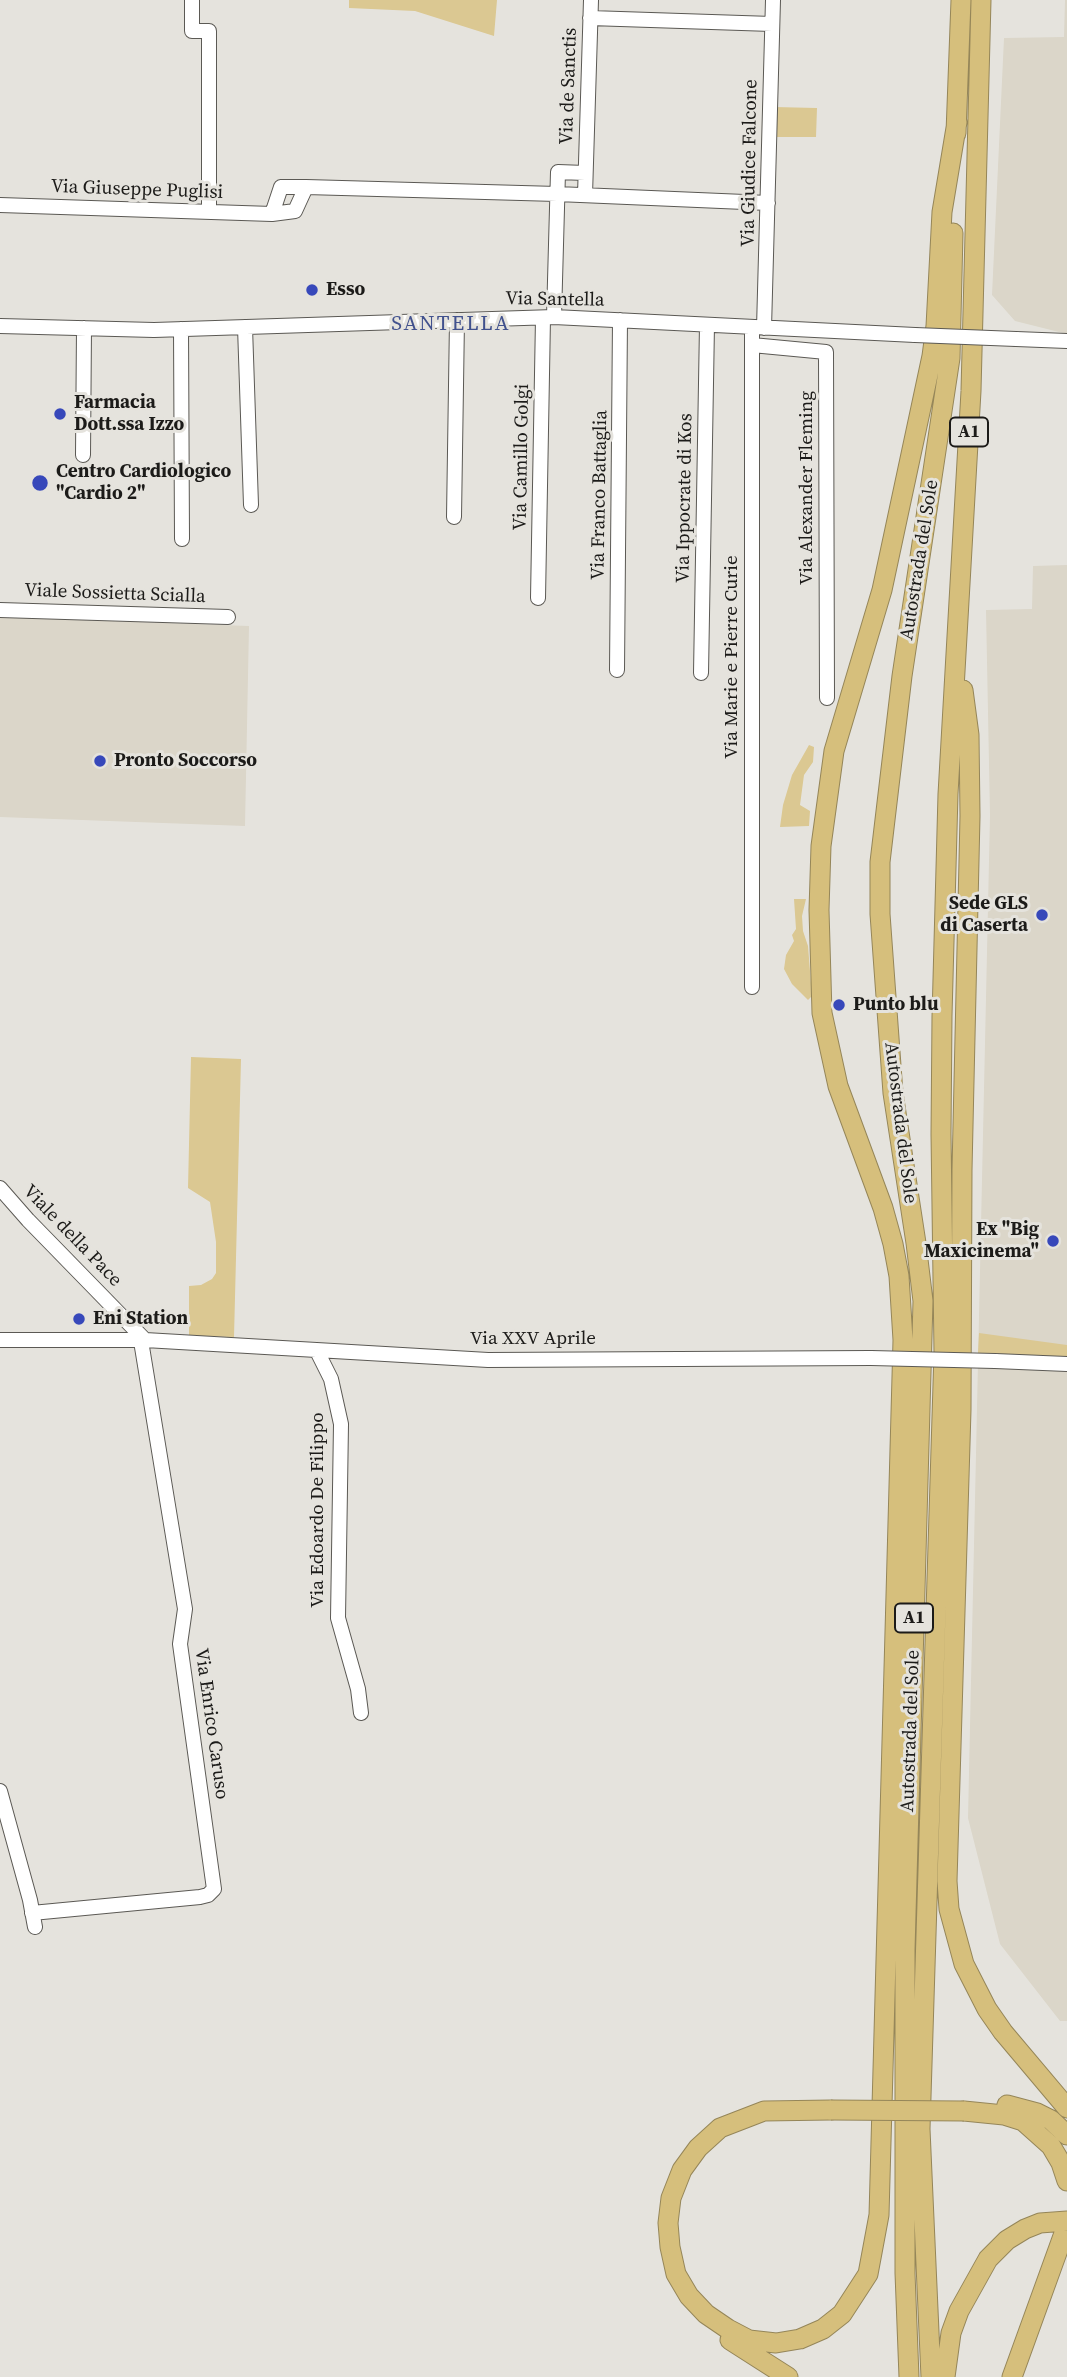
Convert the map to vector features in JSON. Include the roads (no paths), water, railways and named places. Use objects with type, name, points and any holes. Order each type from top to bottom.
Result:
[{"type":"highway","name":"Autostrada del Sole","points":[[909,2377],[904,2260],[905,1950],[923,1301],[893,1093],[880,914],[880,862],[902,676],[950,358],[961,0]]},
{"type":"highway","name":"Autostrada del Sole","points":[[931,2377],[920,2129],[944,1352],[941,1028],[948,793],[971,391],[981,0]]},
{"type":"highway","points":[[832,2106],[764,2111],[720,2128],[698,2148],[682,2170],[671,2198],[668,2222],[676,2274],[689,2296],[706,2314],[749,2340],[776,2343],[800,2339],[823,2329],[842,2314],[868,2273],[879,2215],[903,1329],[899,1276],[883,1208],[838,1086],[822,1013],[819,909],[821,846],[834,751],[882,590],[932,356],[942,212],[957,122]]},
{"type":"highway","points":[[958,645],[969,735],[970,816],[962,1170],[961,1396],[948,1899],[954,1932],[975,1988],[1003,2032],[1067,2108]]},
{"type":"highway","points":[[788,2377],[705,2324],[680,2297],[664,2263],[660,2242],[661,2209],[668,2180],[679,2158],[691,2143],[721,2117],[759,2103],[832,2106],[1019,2106],[1051,2120],[1067,2135]]},
{"type":"highway","points":[[964,2107],[1004,2115],[1023,2122],[1051,2146],[1067,2181]]},
{"type":"highway","points":[[945,2377],[951,2333],[959,2311],[989,2259],[1007,2240],[1040,2223],[1066,2227],[1012,2377]]},
{"type":"street","points":[[192,0],[192,31],[209,31],[209,212]]},
{"type":"street","name":"Via de Sanctis","points":[[585,195],[591,0]]},
{"type":"street","name":"Via Giudice Falcone","points":[[758,327],[768,203],[773,0]]},
{"type":"street","points":[[590,18],[772,24]]},
{"type":"street","name":"Via de Sanctis","points":[[557,194],[558,172],[586,173]]},
{"type":"street","points":[[306,187],[295,211],[272,214],[281,187],[306,187],[557,194],[768,203]]},
{"type":"street","points":[[549,317],[557,194]]},
{"type":"street","name":"Via Giuseppe Puglisi","points":[[0,205],[272,214]]},
{"type":"street","name":"Via Santella","points":[[0,326],[181,329],[549,317],[1067,341]]},
{"type":"street","name":"Via Camillo Golgi","points":[[538,598],[549,317]]},
{"type":"street","points":[[454,517],[457,320]]},
{"type":"street","name":"Via Franco Battaglia","points":[[617,670],[620,320]]},
{"type":"street","name":"Via Ippocrate di Kos","points":[[701,673],[707,325]]},
{"type":"street","points":[[245,327],[251,505]]},
{"type":"street","name":"Via Marie e Pierre Curie","points":[[752,987],[752,345],[758,327]]},
{"type":"street","points":[[83,455],[84,328]]},
{"type":"street","points":[[181,329],[182,539]]},
{"type":"street","name":"Via Alexander Fleming","points":[[752,345],[826,352],[827,698]]},
{"type":"street","name":"Viale Sossietta Scialla","points":[[0,610],[228,617]]},
{"type":"street","name":"Viale della Pace","points":[[0,1188],[143,1340]]},
{"type":"street","name":"Via XXV Aprile","points":[[0,1340],[143,1340],[488,1360],[772,1357],[1067,1364]]},
{"type":"street","name":"Via Enrico Caruso","points":[[0,1791],[34,1920],[200,1897],[208,1895],[214,1889],[180,1644],[185,1609],[143,1340]]},
{"type":"street","name":"Via Edoardo De Filippo","points":[[317,1350],[331,1379],[341,1424],[338,1618],[358,1689],[361,1713]]},
{"type":"place","name":"Esso","points":[[312,290]]},
{"type":"place","name":"Farmacia Dott.ssa Izzo","points":[[60,414]]},
{"type":"place","name":"Centro Cardiologico \"Cardio 2\"","points":[[40,483]]},
{"type":"place","name":"Pronto Soccorso","points":[[100,761]]},
{"type":"place","name":"Sede GLS di Caserta","points":[[1042,915]]},
{"type":"place","name":"Punto blu","points":[[839,1005]]},
{"type":"place","name":"Ex \"Big Maxicinema\"","points":[[1053,1241]]},
{"type":"place","name":"Eni Station","points":[[79,1319]]},
{"type":"district","name":"SANTELLA","points":[[451,325]]}]
